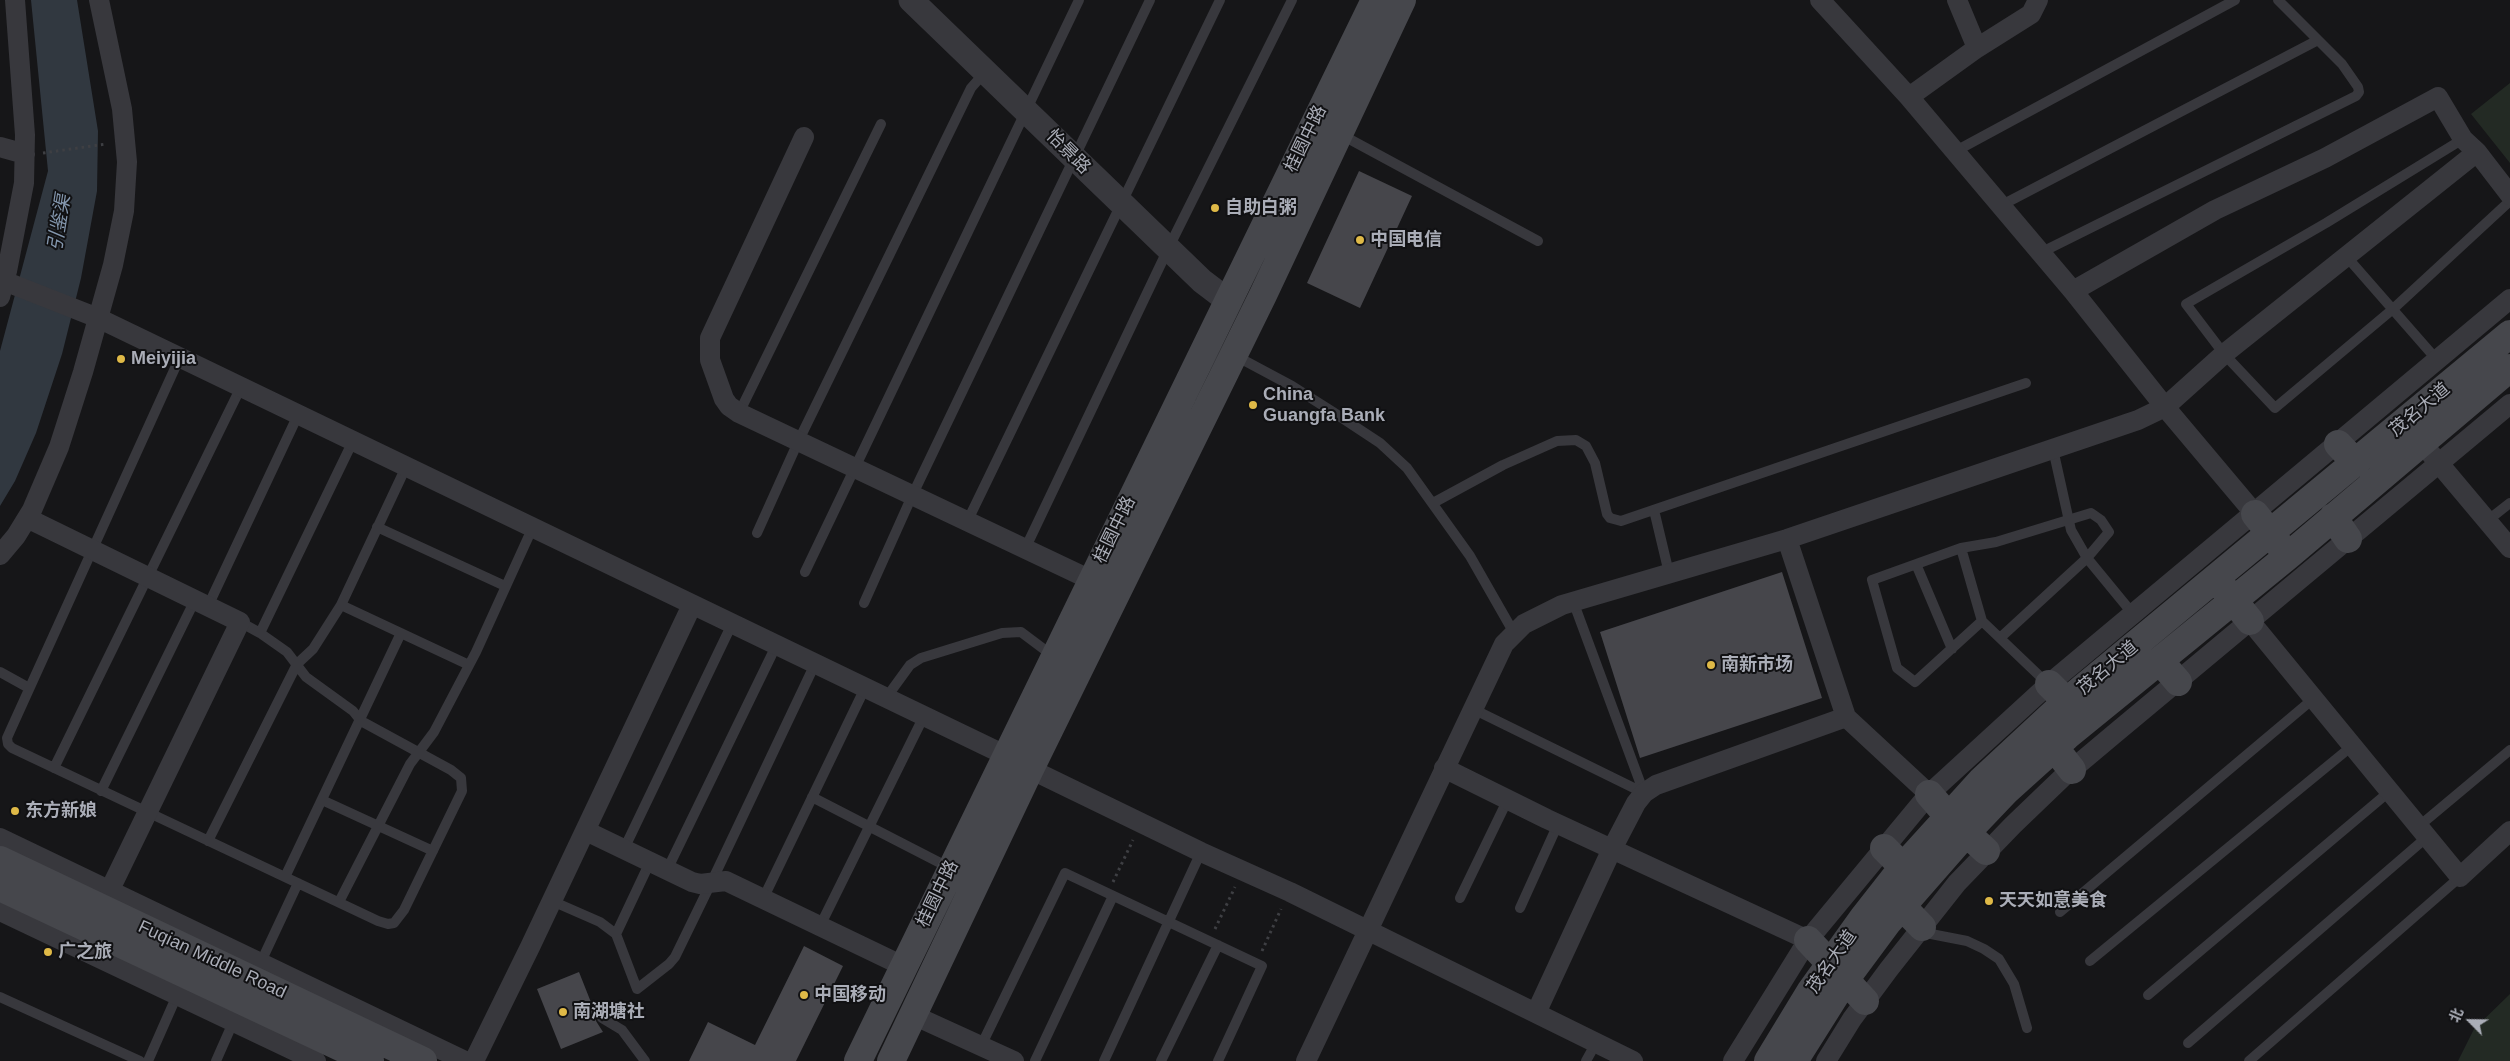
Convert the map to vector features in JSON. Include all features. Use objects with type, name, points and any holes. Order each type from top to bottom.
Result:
[{"type":"main road","name":"桂圆中路","points":[[858,1061],[902,966],[1053,656],[1375,0]]},
{"type":"main road","name":"桂圆中路","points":[[891,1061],[1030,769],[1234,355],[1402,0]]},
{"type":"main road","points":[[1227,300],[1251,317]]},
{"type":"main road","name":"茂名大道","points":[[1894,898],[1903,867],[1957,824],[2013,784],[2054,746],[2160,661],[2242,611],[2288,556],[2340,528],[2414,432],[2510,334]]},
{"type":"main road","name":"茂名大道","points":[[1768,1061],[1894,898],[1957,824],[1988,774],[2058,693],[2216,579],[2263,524],[2347,454],[2414,432],[2510,368]]},
{"type":"main road","points":[[2263,524],[2288,556]]},
{"type":"main road","points":[[2216,579],[2242,611]]},
{"type":"main road","points":[[2160,661],[2178,682]]},
{"type":"main road","points":[[2058,693],[2086,720]]},
{"type":"main road","points":[[2054,746],[2072,770]]},
{"type":"main road","points":[[1005,755],[1030,769]]},
{"type":"main road","points":[[1929,794],[1986,852]]},
{"type":"main road","points":[[1884,848],[1903,867]]},
{"type":"main road","name":"Fuqian Middle Road","points":[[0,860],[105,899],[188,970]]},
{"type":"main road","name":"Fuqian Middle Road","points":[[0,886],[74,934],[247,991],[423,1061]]},
{"type":"main road","points":[[1894,898],[1922,927]]},
{"type":"main road","points":[[1808,940],[1865,1001]]},
{"type":"main road","name":"茂名大道","points":[[1794,1061],[1838,972]]},
{"type":"main road","name":"Fuqian Middle Road","points":[[247,991],[370,1061]]},
{"type":"street","points":[[15,0],[19,26],[25,154],[24,183],[8,288],[91,314],[532,529],[1005,755]]},
{"type":"street","points":[[0,555],[16,536],[27,518],[46,482],[59,447],[91,314],[124,211],[127,162],[122,109],[99,0]]},
{"type":"street","name":"怡景路","points":[[911,0],[1026,110],[1073,158],[1169,247],[1202,281],[1227,300]]},
{"type":"street","points":[[1733,1061],[1808,940],[1929,794],[2058,693],[2133,614],[2263,524],[2165,407],[2073,291],[1909,97],[1820,0]]},
{"type":"street","points":[[1957,0],[1977,48]]},
{"type":"street","points":[[1909,97],[1977,48],[2031,14],[2038,0]]},
{"type":"street","points":[[2073,291],[2215,210],[2325,158],[2438,97],[2470,145],[2510,195]]},
{"type":"street","points":[[804,137],[710,338],[710,360],[717,382],[729,406],[739,414],[1091,580]]},
{"type":"street","points":[[1306,1061],[1504,644],[1524,624],[1562,605],[1787,539],[2138,420],[2165,407],[2224,354],[2346,256],[2470,145]]},
{"type":"street","points":[[0,148],[25,154]]},
{"type":"street","points":[[2347,454],[2437,360],[2510,299]]},
{"type":"street","points":[[1826,1061],[1865,1001],[1922,927],[1986,852],[2072,770],[2178,682],[2242,611],[2340,528],[2439,463],[2510,404]]},
{"type":"street","points":[[2414,432],[2510,548]]},
{"type":"street","points":[[27,518],[240,622],[105,899]]},
{"type":"street","points":[[1787,539],[1846,717],[1929,794]]},
{"type":"street","points":[[474,1061],[586,831],[692,605]]},
{"type":"street","points":[[2242,611],[2460,877],[2510,831]]},
{"type":"street","points":[[1536,1013],[1612,849],[1644,793],[1656,785],[1846,717]]},
{"type":"street","points":[[1444,768],[1558,824],[1808,940]]},
{"type":"street","points":[[1030,769],[1201,852],[1290,892],[1633,1061]]},
{"type":"street","points":[[586,831],[692,882],[700,884],[712,881],[726,881],[902,966]]},
{"type":"street","points":[[0,838],[105,899],[247,991],[316,1061]]},
{"type":"street","points":[[0,911],[74,934]]},
{"type":"street","points":[[247,991],[465,1061]]},
{"type":"street","points":[[912,1015],[1014,1061]]},
{"type":"lane","points":[[805,572],[1079,0]]},
{"type":"lane","points":[[864,603],[912,496],[1150,0]]},
{"type":"lane","points":[[967,522],[1220,0]]},
{"type":"lane","points":[[1025,549],[1169,247],[1292,0]]},
{"type":"lane","points":[[1954,152],[2235,0]]},
{"type":"lane","points":[[2040,253],[2356,96],[2359,90],[2354,79],[2342,64],[2278,0]]},
{"type":"lane","points":[[2000,206],[2318,40]]},
{"type":"lane","points":[[757,533],[798,442],[971,88],[976,80],[986,71]]},
{"type":"lane","points":[[739,414],[881,124]]},
{"type":"lane","points":[[1339,134],[1538,241]]},
{"type":"lane","points":[[2470,145],[2326,223],[2186,304],[2224,354],[2275,408],[2393,310],[2510,201]]},
{"type":"lane","points":[[2346,256],[2437,360]]},
{"type":"lane","points":[[1234,355],[1292,386],[1380,443],[1407,468],[1470,556],[1514,632]]},
{"type":"lane","points":[[180,357],[7,738],[8,744],[101,791],[298,884],[378,921],[388,924],[394,923],[404,910],[433,851],[462,791],[463,782],[451,770],[361,721],[353,711],[306,677],[287,652],[260,632],[240,622]]},
{"type":"lane","points":[[1433,503],[1521,457],[1557,441],[1576,440],[1586,446],[1595,463],[1610,518],[1620,521],[2026,383]]},
{"type":"lane","points":[[54,768],[241,387]]},
{"type":"lane","points":[[101,791],[202,603],[298,414]]},
{"type":"lane","points":[[260,632],[352,441]]},
{"type":"lane","points":[[2052,449],[2071,530],[2087,558],[2133,614]]},
{"type":"lane","points":[[208,841],[297,664],[313,648],[341,605],[406,467]]},
{"type":"lane","points":[[2487,521],[2510,503]]},
{"type":"lane","points":[[1654,510],[1669,573]]},
{"type":"lane","points":[[1982,621],[1915,682],[1897,668],[1872,580],[1961,548],[1996,542],[2091,513],[2101,520],[2109,532],[2087,558],[2000,638]]},
{"type":"lane","points":[[377,528],[505,586]]},
{"type":"lane","points":[[339,902],[410,764],[434,732],[469,665],[532,529]]},
{"type":"lane","points":[[1961,548],[1982,621],[2058,693]]},
{"type":"lane","points":[[1916,564],[1952,649]]},
{"type":"lane","points":[[1573,602],[1644,793]]},
{"type":"lane","points":[[341,605],[469,665]]},
{"type":"lane","points":[[624,849],[732,624]]},
{"type":"lane","points":[[886,698],[910,665],[921,658],[1002,633],[1021,632],[1053,656]]},
{"type":"lane","points":[[285,877],[361,721],[401,633]]},
{"type":"lane","points":[[616,934],[658,866],[776,646]]},
{"type":"lane","points":[[552,901],[600,922],[616,934],[636,989],[675,957],[815,664]]},
{"type":"lane","points":[[0,672],[30,688]]},
{"type":"lane","points":[[763,899],[864,688]]},
{"type":"lane","points":[[2060,912],[2314,699]]},
{"type":"lane","points":[[1473,709],[1644,793]]},
{"type":"lane","points":[[820,926],[924,716]]},
{"type":"lane","points":[[2090,960],[2352,746]]},
{"type":"lane","points":[[2188,1043],[2423,832],[2510,750]]},
{"type":"lane","points":[[2148,995],[2390,791]]},
{"type":"lane","points":[[812,797],[950,868]]},
{"type":"lane","points":[[1460,898],[1508,799]]},
{"type":"lane","points":[[322,800],[433,851]]},
{"type":"lane","points":[[1520,908],[1558,824]]},
{"type":"lane","points":[[1104,1061],[1201,852]]},
{"type":"lane","points":[[981,1046],[1065,873],[1262,966],[1218,1061]]},
{"type":"lane","points":[[2248,1061],[2460,877]]},
{"type":"lane","points":[[216,1061],[298,884]]},
{"type":"lane","points":[[1035,1061],[1110,894]]},
{"type":"lane","points":[[1922,927],[1931,934],[1967,941],[1999,959],[2014,984],[2028,1028]]},
{"type":"lane","points":[[1161,1061],[1214,943]]},
{"type":"lane","points":[[148,1061],[188,970]]},
{"type":"lane","points":[[0,997],[140,1061]]},
{"type":"lane","points":[[602,1018],[622,1030],[645,1061]]},
{"type":"lane","points":[[1586,1061],[1596,1042]]},
{"type":"path","points":[[54,152],[110,144]]},
{"type":"path","points":[[1110,894],[1141,823]]},
{"type":"path","points":[[1214,943],[1244,870]]},
{"type":"path","points":[[1256,963],[1290,892]]},
{"type":"shaded area","points":[[2510,83],[2510,163],[2471,114]]},
{"type":"shaded area","points":[[2510,994],[2510,1061],[2458,1061],[2474,1029]]},
{"type":"water","name":"引鉴渠","points":[[31,0],[77,0],[98,131],[97,191],[81,278],[62,354],[36,433],[15,481],[0,506],[0,351],[48,171]]},
{"type":"building","name":"中国电信","points":[[1359,171],[1412,196],[1360,308],[1307,283]]},
{"type":"building","name":"南新市场","points":[[1782,572],[1822,698],[1640,758],[1600,632]]},
{"type":"building","points":[[804,946],[843,966],[796,1061],[689,1061],[708,1022],[755,1045]]},
{"type":"building","points":[[579,972],[596,1015],[596,1021],[603,1032],[561,1049],[537,989]]},
{"type":"place","name":"自助白粥","points":[[1215,208]]},
{"type":"place","name":"中国电信","points":[[1360,240]]},
{"type":"place","name":"Meiyijia","points":[[121,359]]},
{"type":"place","name":"China Guangfa Bank","points":[[1253,405]]},
{"type":"place","name":"南新市场","points":[[1711,665]]},
{"type":"place","name":"东方新娘","points":[[15,811]]},
{"type":"place","name":"天天如意美食","points":[[1989,901]]},
{"type":"place","name":"广之旅","points":[[48,952]]},
{"type":"place","name":"中国移动","points":[[804,995]]},
{"type":"place","name":"南湖塘社","points":[[563,1012]]}]
